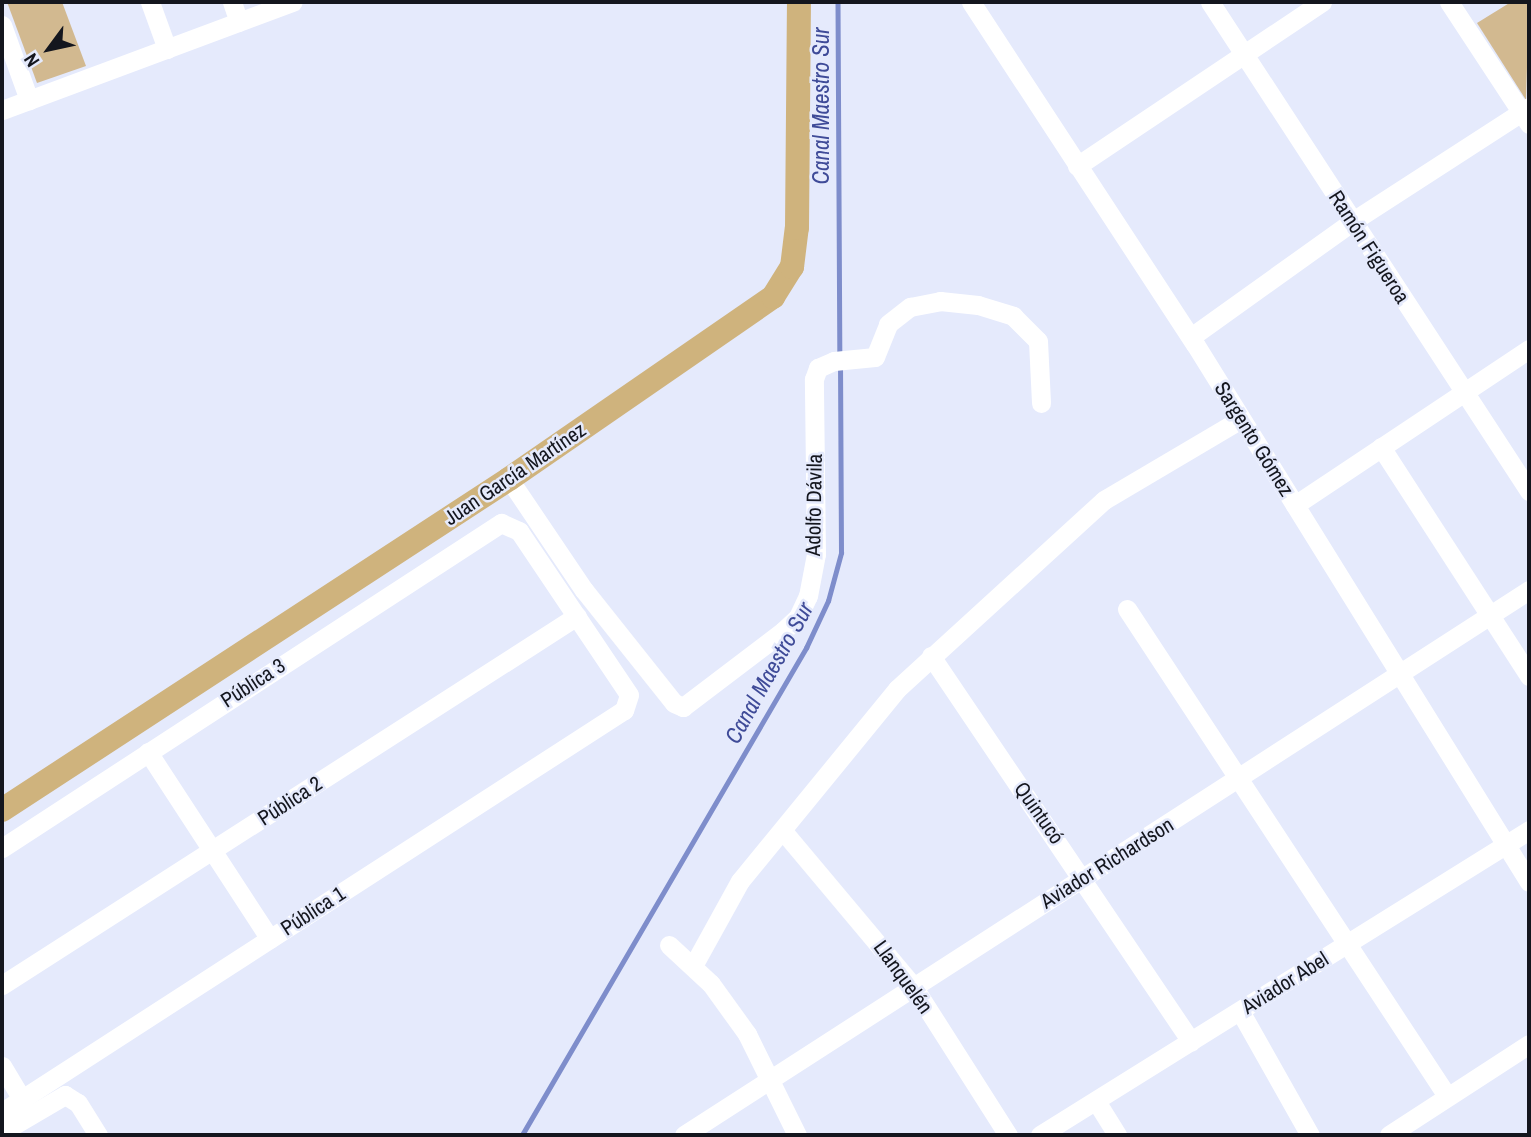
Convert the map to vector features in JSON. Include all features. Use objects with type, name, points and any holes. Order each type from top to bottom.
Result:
[{"type":"main road","name":"Juan García Martínez","points":[[2,792],[755,294],[777,261],[783,223],[784,2]]},
{"type":"main road","name":"Juan García Martínez","points":[[2,810],[509,479],[755,312],[787,279],[797,228],[799,2]]},
{"type":"street","points":[[150,2],[167,48]]},
{"type":"street","points":[[232,2],[239,22]]},
{"type":"street","points":[[2,110],[293,2]]},
{"type":"street","name":"Ramón Figueroa","points":[[1210,2],[1529,491]]},
{"type":"street","points":[[1077,166],[1322,2]]},
{"type":"street","points":[[1191,337],[1353,222],[1527,115],[1449,2]]},
{"type":"street","name":"Sargento Gómez","points":[[977,4],[1077,166],[1191,337],[1398,675],[1529,882]]},
{"type":"street","points":[[2,25],[29,100]]},
{"type":"street","name":"Adolfo Dávila","points":[[509,479],[584,590],[674,702],[683,707],[783,631],[798,617],[808,596],[816,554],[814,379],[818,368],[842,360],[875,358],[888,324],[909,307],[932,301],[978,305],[1013,316],[1038,341],[1041,403]]},
{"type":"street","points":[[1295,505],[1529,349]]},
{"type":"street","points":[[693,966],[730,896],[866,723],[931,656],[1104,500],[1241,419]]},
{"type":"street","points":[[1381,447],[1529,676]]},
{"type":"street","name":"Pública 3","points":[[2,848],[489,528],[505,522],[519,531],[577,616]]},
{"type":"street","name":"Aviador Richardson","points":[[684,1135],[1529,590]]},
{"type":"street","points":[[1127,609],[1447,1096]]},
{"type":"street","name":"Pública 1","points":[[2,1112],[624,710],[627,690],[577,616]]},
{"type":"street","name":"Pública 2","points":[[2,985],[577,616]]},
{"type":"street","name":"Quintucó","points":[[931,656],[1191,1041]]},
{"type":"street","points":[[148,752],[270,939]]},
{"type":"street","name":"Aviador Abel","points":[[1040,1135],[1529,830]]},
{"type":"street","name":"Llanquelén","points":[[783,831],[913,986],[1008,1135]]},
{"type":"street","points":[[669,945],[693,966],[747,1034],[797,1135]]},
{"type":"street","points":[[1240,1011],[1310,1135]]},
{"type":"street","points":[[1389,1135],[1529,1044]]},
{"type":"street","points":[[2,1066],[22,1099]]},
{"type":"street","points":[[2,1133],[61,1096],[78,1103],[98,1135]]},
{"type":"street","points":[[1096,1101],[1117,1135]]},
{"type":"shaded area","points":[[7,2],[62,2],[86,66],[37,83]]},
{"type":"shaded area","points":[[1511,2],[1529,2],[1526,100],[1477,23]]},
{"type":"waterway","name":"Canal Maestro Sur","points":[[838,2],[840,357]]},
{"type":"waterway","name":"Canal Maestro Sur","points":[[522,1135],[806,648],[828,601],[841,553],[840,365]]}]
